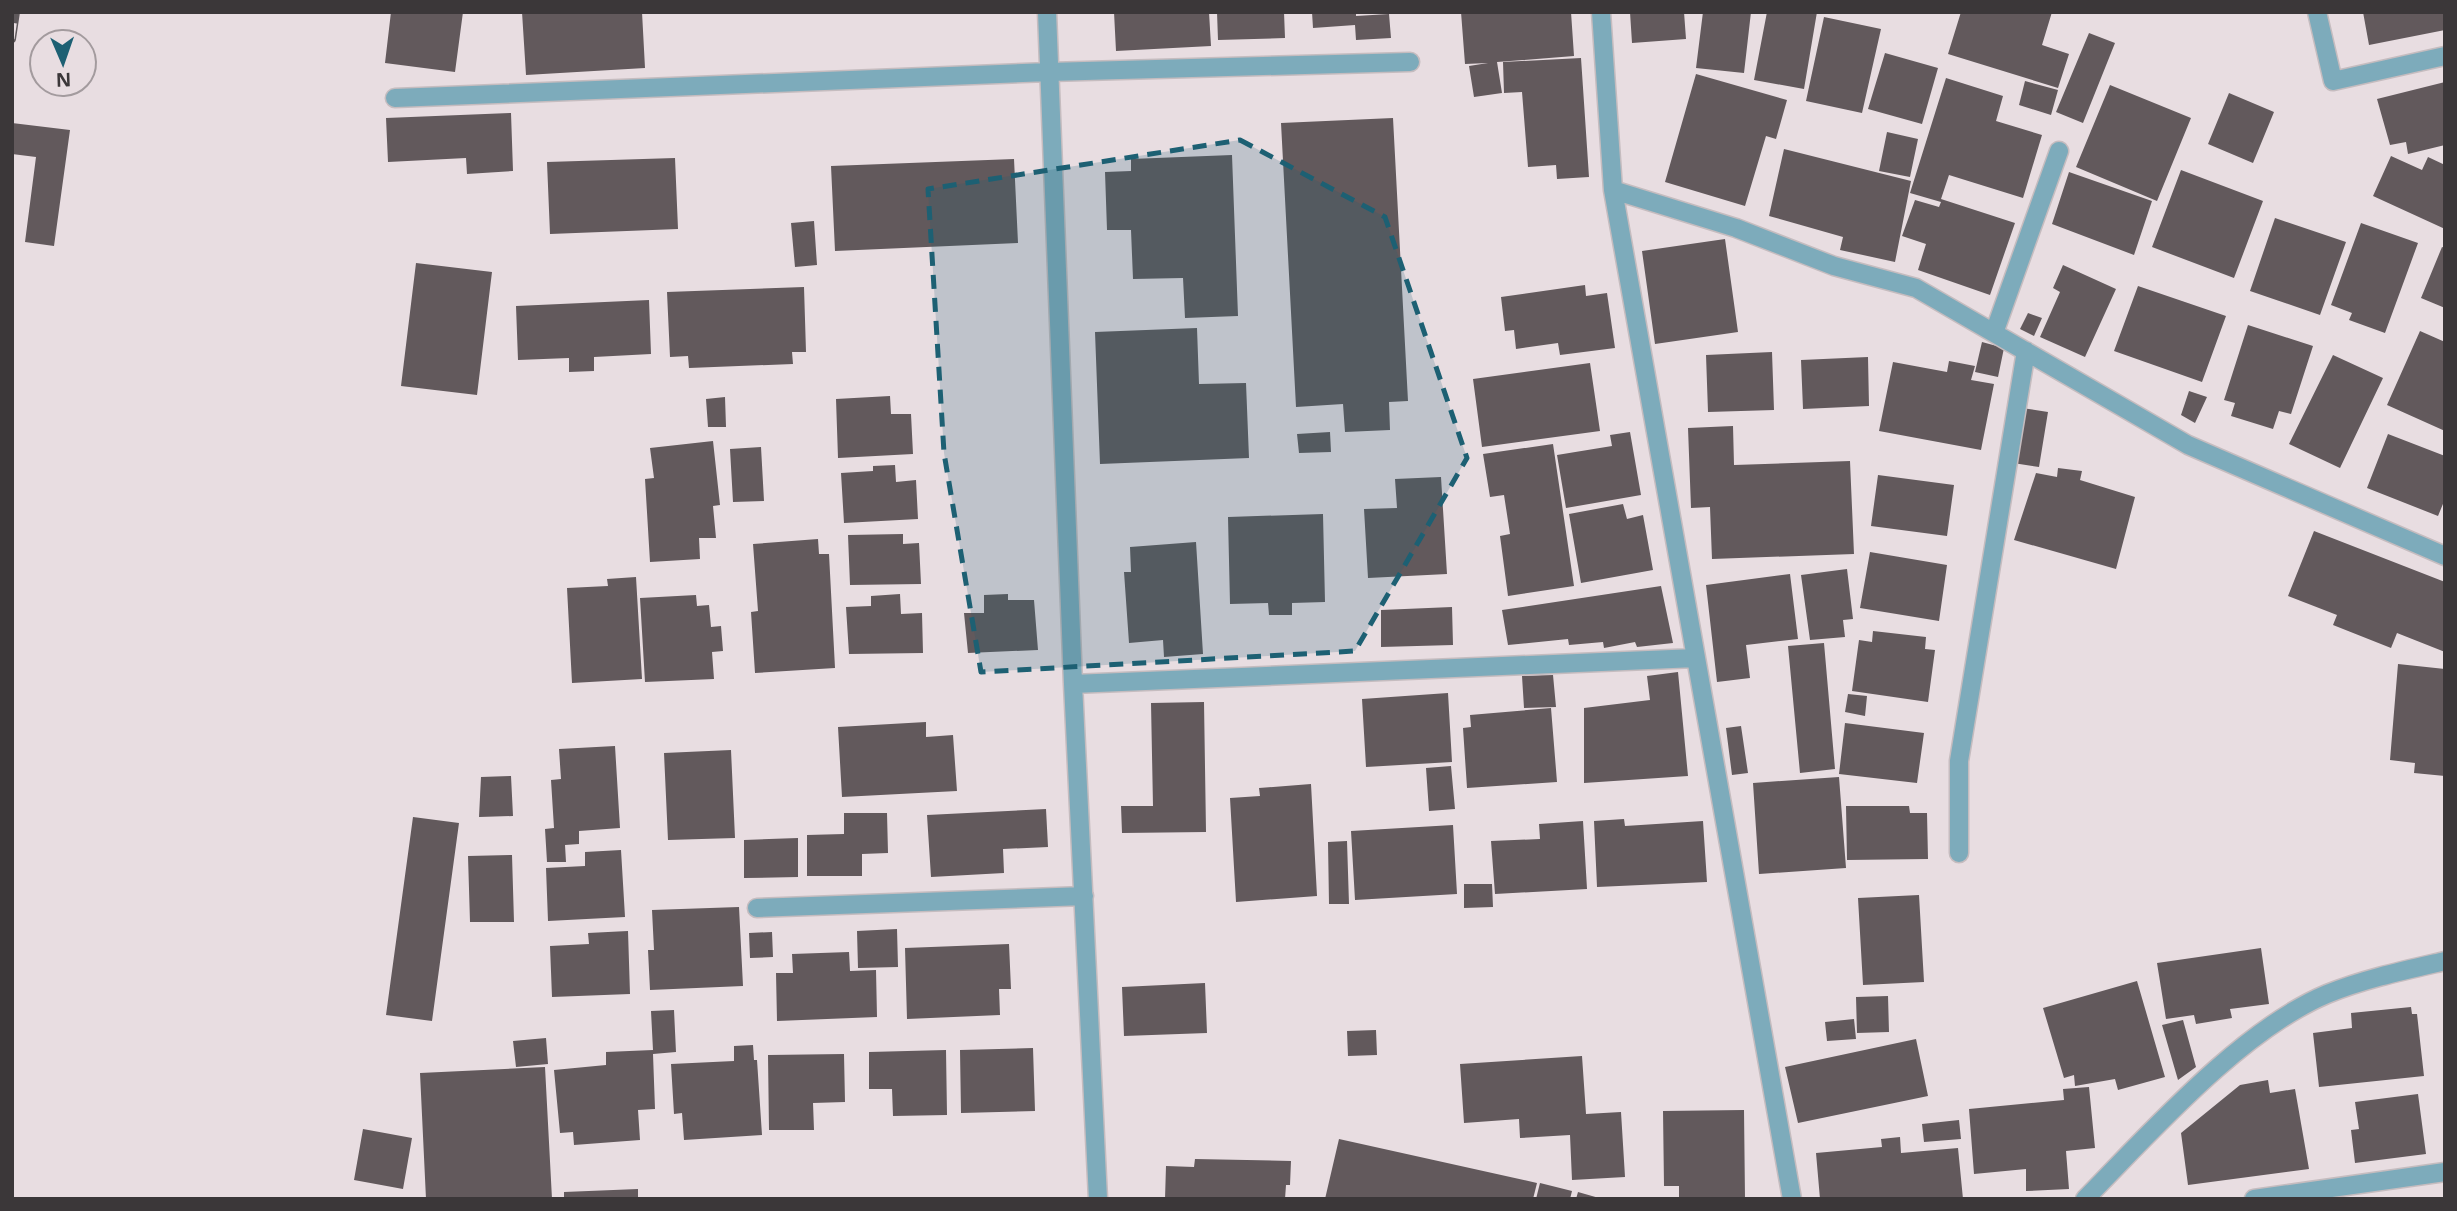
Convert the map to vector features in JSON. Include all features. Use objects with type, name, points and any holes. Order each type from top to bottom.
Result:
[{"type":"street","points":[[1046,12],[1073,684],[1098,1199]]},
{"type":"street","points":[[1601,12],[1612,190],[1792,1199]]},
{"type":"street","points":[[2317,12],[2333,80],[2445,56]]},
{"type":"street","points":[[395,98],[1049,72],[1410,62]]},
{"type":"street","points":[[1994,333],[2059,151]]},
{"type":"street","points":[[1612,190],[1736,228],[1833,266],[1916,288],[2188,445],[2445,556]]},
{"type":"street","points":[[1959,853],[1959,761],[2026,351]]},
{"type":"street","points":[[1073,684],[1696,658]]},
{"type":"street","points":[[757,908],[1083,896]]},
{"type":"street","points":[[2085,1199],[2202,1082],[2269,1026],[2327,994],[2445,961]]},
{"type":"street","points":[[2254,1199],[2445,1172]]},
{"type":"highlighted area","points":[[1240,140],[1385,217],[1467,458],[1355,651],[981,672],[944,453],[928,189]]},
{"type":"building","points":[[391,12],[463,12],[455,72],[385,63]]},
{"type":"building","points":[[522,12],[642,12],[645,68],[526,75]]},
{"type":"building","points":[[1114,12],[1209,12],[1211,46],[1116,51]]},
{"type":"building","points":[[1217,12],[1284,12],[1285,38],[1218,40]]},
{"type":"building","points":[[1312,12],[1356,12],[1356,16],[1389,14],[1391,38],[1356,40],[1355,25],[1313,28]]},
{"type":"building","points":[[1461,12],[1571,12],[1574,56],[1497,62],[1502,93],[1474,97],[1469,66],[1488,63],[1465,64]]},
{"type":"building","points":[[1630,12],[1684,12],[1686,39],[1632,43]]},
{"type":"building","points":[[1703,12],[1751,12],[1744,73],[1696,68]]},
{"type":"building","points":[[1767,12],[1817,12],[1804,89],[1754,80]]},
{"type":"building","points":[[1961,12],[2052,12],[2042,45],[2069,54],[2058,88],[1948,54]]},
{"type":"building","points":[[2363,12],[2445,12],[2445,30],[2369,45]]},
{"type":"building","points":[[1824,17],[1881,29],[1862,113],[1806,101]]},
{"type":"building","points":[[2089,33],[2115,43],[2083,123],[2056,112]]},
{"type":"building","points":[[1885,53],[1938,68],[1922,124],[1868,109]]},
{"type":"building","points":[[1581,58],[1589,177],[1557,179],[1556,165],[1528,167],[1522,92],[1504,93],[1503,62]]},
{"type":"building","points":[[1696,74],[1787,100],[1776,139],[1766,136],[1745,206],[1665,182]]},
{"type":"building","points":[[1946,78],[2003,96],[1996,121],[2042,135],[2023,198],[1949,175],[1941,199],[2015,223],[1990,295],[1918,270],[1926,244],[1902,236],[1915,200],[1939,207],[1941,202],[1910,193]]},
{"type":"building","points":[[2025,81],[2058,90],[2051,115],[2019,105]]},
{"type":"building","points":[[2445,82],[2445,145],[2408,154],[2406,142],[2390,145],[2377,99]]},
{"type":"building","points":[[2110,85],[2191,118],[2157,201],[2076,167]]},
{"type":"building","points":[[2229,93],[2274,112],[2253,163],[2208,144]]},
{"type":"building","points":[[511,113],[513,171],[467,174],[466,158],[388,162],[386,118]]},
{"type":"building","points":[[1393,118],[1408,401],[1389,402],[1390,430],[1345,432],[1343,404],[1296,407],[1281,123]]},
{"type":"building","points":[[12,123],[70,130],[54,246],[25,242],[36,157],[12,154]]},
{"type":"building","points":[[1887,132],[1918,139],[1910,177],[1879,171]]},
{"type":"building","points":[[1784,149],[1911,181],[1895,262],[1840,250],[1843,237],[1769,216]]},
{"type":"building","points":[[1232,155],[1238,316],[1185,318],[1183,278],[1133,279],[1131,230],[1107,230],[1105,172],[1131,171],[1131,159]]},
{"type":"building","points":[[2391,156],[2422,170],[2428,157],[2445,165],[2445,229],[2373,196]]},
{"type":"building","points":[[675,158],[678,229],[550,234],[547,162]]},
{"type":"building","points":[[1014,159],[1018,243],[835,251],[831,166]]},
{"type":"building","points":[[2181,170],[2263,201],[2234,278],[2152,247]]},
{"type":"building","points":[[2069,172],[2152,201],[2134,255],[2052,224]]},
{"type":"building","points":[[2275,218],[2346,242],[2320,315],[2250,291]]},
{"type":"building","points":[[814,221],[817,265],[795,267],[791,223]]},
{"type":"building","points":[[2361,223],[2418,243],[2385,333],[2349,320],[2352,313],[2331,305]]},
{"type":"building","points":[[1725,239],[1738,332],[1655,344],[1642,251]]},
{"type":"building","points":[[2442,247],[2445,248],[2445,308],[2421,298]]},
{"type":"building","points":[[416,263],[492,272],[477,395],[401,386]]},
{"type":"building","points":[[2063,265],[2116,289],[2085,357],[2040,337],[2060,292],[2053,288]]},
{"type":"building","points":[[1585,285],[1586,296],[1607,293],[1615,348],[1560,355],[1558,343],[1516,349],[1514,330],[1505,331],[1501,297]]},
{"type":"building","points":[[2138,286],[2226,316],[2202,382],[2114,351]]},
{"type":"building","points":[[804,287],[806,352],[792,352],[793,364],[689,368],[688,356],[670,357],[667,292]]},
{"type":"building","points":[[649,300],[651,354],[594,357],[594,371],[569,372],[569,358],[518,360],[516,306]]},
{"type":"building","points":[[2028,313],[2042,318],[2034,336],[2020,329]]},
{"type":"building","points":[[2248,325],[2313,346],[2291,414],[2279,411],[2273,429],[2231,416],[2235,403],[2224,400]]},
{"type":"building","points":[[1197,328],[1199,384],[1246,383],[1249,458],[1100,464],[1095,332]]},
{"type":"building","points":[[2420,331],[2445,342],[2445,431],[2387,405]]},
{"type":"building","points":[[1982,342],[2004,348],[1998,377],[1975,372]]},
{"type":"building","points":[[1772,352],[1774,410],[1708,412],[1706,355]]},
{"type":"building","points":[[2333,355],[2383,378],[2340,468],[2289,444]]},
{"type":"building","points":[[1868,357],[1869,406],[1803,409],[1801,360]]},
{"type":"building","points":[[1949,361],[1975,366],[1971,380],[1994,384],[1981,450],[1879,431],[1893,362],[1947,372]]},
{"type":"building","points":[[1590,363],[1600,431],[1482,447],[1473,379]]},
{"type":"building","points":[[2189,391],[2207,397],[2195,423],[2181,415]]},
{"type":"building","points":[[890,396],[891,414],[911,414],[913,454],[838,458],[836,399]]},
{"type":"building","points":[[725,397],[726,427],[708,427],[706,399]]},
{"type":"building","points":[[2022,408],[2048,412],[2039,467],[2013,463]]},
{"type":"building","points":[[1733,426],[1734,465],[1850,461],[1854,554],[1712,559],[1710,507],[1691,508],[1688,428]]},
{"type":"building","points":[[1330,432],[1331,452],[1299,453],[1297,434]]},
{"type":"building","points":[[1630,432],[1641,495],[1566,508],[1557,455],[1612,446],[1610,435]]},
{"type":"building","points":[[2388,434],[2445,456],[2445,499],[2438,516],[2367,488]]},
{"type":"building","points":[[713,441],[720,505],[713,506],[716,538],[699,538],[700,559],[650,562],[645,479],[654,478],[650,448]]},
{"type":"building","points":[[1553,444],[1574,586],[1508,596],[1500,536],[1510,534],[1504,495],[1490,497],[1483,454]]},
{"type":"building","points":[[761,447],[764,501],[733,502],[730,449]]},
{"type":"building","points":[[895,465],[896,482],[916,480],[918,519],[844,523],[841,473],[873,471],[873,466]]},
{"type":"building","points":[[2058,468],[2082,471],[2080,480],[2135,497],[2116,569],[2014,540],[2036,473],[2057,477]]},
{"type":"building","points":[[1878,475],[1954,485],[1947,536],[1871,526]]},
{"type":"building","points":[[1441,477],[1447,574],[1368,578],[1364,509],[1397,508],[1395,479]]},
{"type":"building","points":[[1623,504],[1627,519],[1643,515],[1653,570],[1581,583],[1569,514]]},
{"type":"building","points":[[1323,514],[1325,602],[1292,603],[1292,615],[1269,615],[1268,603],[1230,604],[1228,517]]},
{"type":"building","points":[[2314,531],[2445,582],[2445,652],[2397,633],[2391,648],[2333,625],[2337,615],[2288,596]]},
{"type":"building","points":[[903,534],[903,544],[919,543],[921,584],[850,585],[848,535]]},
{"type":"building","points":[[818,539],[819,554],[829,554],[835,668],[755,673],[751,612],[758,611],[753,544]]},
{"type":"building","points":[[1196,542],[1203,654],[1164,657],[1163,640],[1129,643],[1124,572],[1131,572],[1130,547]]},
{"type":"building","points":[[1870,552],[1947,565],[1939,621],[1860,608]]},
{"type":"building","points":[[1847,569],[1853,619],[1843,620],[1845,637],[1810,640],[1801,575]]},
{"type":"building","points":[[1790,574],[1798,639],[1746,645],[1750,678],[1717,682],[1706,585]]},
{"type":"building","points":[[636,577],[642,679],[572,683],[567,588],[608,586],[607,579]]},
{"type":"building","points":[[1661,586],[1673,643],[1637,647],[1635,642],[1604,648],[1603,642],[1569,645],[1568,639],[1508,645],[1502,610]]},
{"type":"building","points":[[900,594],[901,614],[922,613],[923,653],[849,654],[846,607],[871,606],[871,596]]},
{"type":"building","points":[[1008,594],[1008,600],[1034,600],[1038,650],[968,653],[964,613],[984,613],[984,595]]},
{"type":"building","points":[[696,595],[697,606],[709,605],[711,627],[721,626],[723,651],[712,652],[714,679],[645,682],[640,598]]},
{"type":"building","points":[[1452,607],[1453,645],[1381,647],[1381,610]]},
{"type":"building","points":[[1873,631],[1926,637],[1925,649],[1935,650],[1928,702],[1852,691],[1859,640],[1872,642]]},
{"type":"building","points":[[1824,643],[1835,769],[1800,773],[1788,646]]},
{"type":"building","points":[[2398,664],[2445,669],[2445,776],[2414,773],[2415,763],[2390,760]]},
{"type":"building","points":[[1678,672],[1688,776],[1584,783],[1584,708],[1650,700],[1647,676]]},
{"type":"building","points":[[1553,675],[1556,707],[1524,708],[1522,676]]},
{"type":"building","points":[[1448,693],[1452,762],[1366,767],[1362,699]]},
{"type":"building","points":[[1848,694],[1867,696],[1865,716],[1845,712]]},
{"type":"building","points":[[1204,702],[1206,832],[1122,833],[1121,806],[1153,806],[1151,703]]},
{"type":"building","points":[[1551,708],[1557,782],[1467,788],[1463,728],[1471,727],[1470,715]]},
{"type":"building","points":[[926,722],[926,737],[953,735],[957,791],[842,797],[838,727]]},
{"type":"building","points":[[1845,723],[1924,733],[1917,783],[1839,774]]},
{"type":"building","points":[[1741,726],[1748,773],[1732,775],[1726,728]]},
{"type":"building","points":[[615,746],[620,828],[579,831],[579,844],[565,845],[566,862],[547,862],[545,829],[554,828],[551,780],[561,779],[559,749]]},
{"type":"building","points":[[731,750],[735,838],[668,840],[664,753]]},
{"type":"building","points":[[1451,766],[1455,809],[1429,811],[1426,768]]},
{"type":"building","points":[[511,776],[513,816],[479,817],[481,777]]},
{"type":"building","points":[[1839,777],[1846,868],[1759,874],[1753,783]]},
{"type":"building","points":[[1311,784],[1317,896],[1236,902],[1230,798],[1260,796],[1259,788]]},
{"type":"building","points":[[1846,806],[1909,806],[1910,813],[1927,813],[1928,859],[1847,860]]},
{"type":"building","points":[[1046,809],[1048,847],[1003,849],[1004,873],[931,877],[927,815]]},
{"type":"building","points":[[844,813],[887,813],[888,853],[862,854],[862,876],[807,876],[807,835],[844,834]]},
{"type":"building","points":[[413,817],[459,823],[432,1021],[386,1015]]},
{"type":"building","points":[[1624,819],[1625,826],[1703,821],[1707,882],[1597,887],[1594,821]]},
{"type":"building","points":[[1583,821],[1587,889],[1495,894],[1491,841],[1540,839],[1539,824]]},
{"type":"building","points":[[1453,825],[1457,894],[1355,900],[1351,831]]},
{"type":"building","points":[[798,838],[798,877],[744,878],[744,840]]},
{"type":"building","points":[[1347,841],[1349,904],[1329,904],[1328,842]]},
{"type":"building","points":[[621,850],[625,917],[548,921],[546,868],[585,866],[585,852]]},
{"type":"building","points":[[512,855],[514,922],[470,922],[468,856]]},
{"type":"building","points":[[1464,884],[1492,884],[1493,907],[1464,908]]},
{"type":"building","points":[[1919,895],[1924,982],[1863,985],[1858,898]]},
{"type":"building","points":[[739,907],[743,986],[650,990],[648,950],[654,950],[652,910]]},
{"type":"building","points":[[897,929],[898,967],[858,968],[857,931]]},
{"type":"building","points":[[628,931],[630,994],[552,997],[550,946],[589,944],[588,933]]},
{"type":"building","points":[[772,932],[773,957],[750,958],[749,933]]},
{"type":"building","points":[[1009,944],[1011,989],[999,989],[1000,1015],[907,1019],[905,948]]},
{"type":"building","points":[[2261,948],[2269,1004],[2230,1009],[2232,1018],[2196,1024],[2194,1015],[2166,1019],[2157,963]]},
{"type":"building","points":[[849,952],[850,971],[876,970],[877,1017],[777,1021],[776,973],[793,973],[792,954]]},
{"type":"building","points":[[2137,981],[2165,1077],[2118,1090],[2115,1079],[2075,1086],[2074,1075],[2064,1078],[2043,1008]]},
{"type":"building","points":[[1205,983],[1207,1033],[1124,1036],[1122,987]]},
{"type":"building","points":[[1888,996],[1889,1032],[1857,1033],[1856,997]]},
{"type":"building","points":[[2411,1007],[2412,1014],[2417,1014],[2424,1076],[2319,1087],[2313,1033],[2352,1028],[2351,1013]]},
{"type":"building","points":[[674,1010],[676,1052],[653,1054],[655,1109],[638,1110],[640,1140],[574,1145],[573,1132],[560,1133],[554,1070],[606,1065],[606,1052],[653,1050],[651,1011]]},
{"type":"building","points":[[1854,1019],[1856,1039],[1827,1041],[1825,1022]]},
{"type":"building","points":[[2183,1020],[2196,1067],[2178,1080],[2162,1025]]},
{"type":"building","points":[[1376,1030],[1377,1055],[1348,1056],[1347,1031]]},
{"type":"building","points":[[546,1038],[548,1064],[516,1067],[513,1041]]},
{"type":"building","points":[[1916,1039],[1928,1096],[1798,1123],[1785,1067]]},
{"type":"building","points":[[753,1045],[754,1060],[757,1060],[762,1135],[684,1140],[682,1113],[674,1114],[671,1064],[734,1061],[734,1046]]},
{"type":"building","points":[[1033,1048],[1035,1111],[961,1113],[960,1050]]},
{"type":"building","points":[[946,1050],[947,1115],[893,1116],[892,1089],[869,1089],[869,1052]]},
{"type":"building","points":[[844,1054],[845,1102],[813,1103],[814,1130],[769,1130],[768,1055]]},
{"type":"building","points":[[1582,1056],[1586,1114],[1621,1112],[1625,1177],[1572,1180],[1570,1135],[1520,1138],[1519,1119],[1464,1123],[1460,1064]]},
{"type":"building","points":[[545,1067],[552,1199],[426,1199],[420,1073]]},
{"type":"building","points":[[2268,1080],[2270,1093],[2295,1089],[2309,1169],[2188,1185],[2181,1133],[2240,1085]]},
{"type":"building","points":[[2089,1087],[2095,1148],[2066,1151],[2069,1189],[2026,1191],[2026,1169],[1974,1174],[1969,1109],[2064,1100],[2063,1089]]},
{"type":"building","points":[[2418,1094],[2426,1154],[2355,1163],[2351,1130],[2359,1129],[2355,1102]]},
{"type":"building","points":[[1744,1110],[1745,1199],[1679,1199],[1679,1186],[1664,1186],[1663,1111]]},
{"type":"building","points":[[1959,1120],[1961,1139],[1924,1142],[1922,1124]]},
{"type":"building","points":[[363,1129],[412,1138],[403,1189],[354,1180]]},
{"type":"building","points":[[1900,1137],[1901,1153],[1958,1148],[1963,1199],[1820,1199],[1816,1153],[1882,1147],[1881,1139]]},
{"type":"building","points":[[1339,1139],[1537,1183],[1533,1199],[1325,1199]]},
{"type":"building","points":[[1195,1159],[1291,1161],[1290,1185],[1286,1185],[1285,1199],[1165,1199],[1166,1166],[1194,1167]]},
{"type":"building","points":[[1540,1183],[1572,1191],[1570,1199],[1536,1199]]},
{"type":"building","points":[[638,1189],[638,1199],[564,1199],[564,1192]]},
{"type":"building","points":[[1578,1192],[1599,1198],[1599,1199],[1576,1199]]},
{"type":"railway","points":[[12,39],[16,12]]}]
